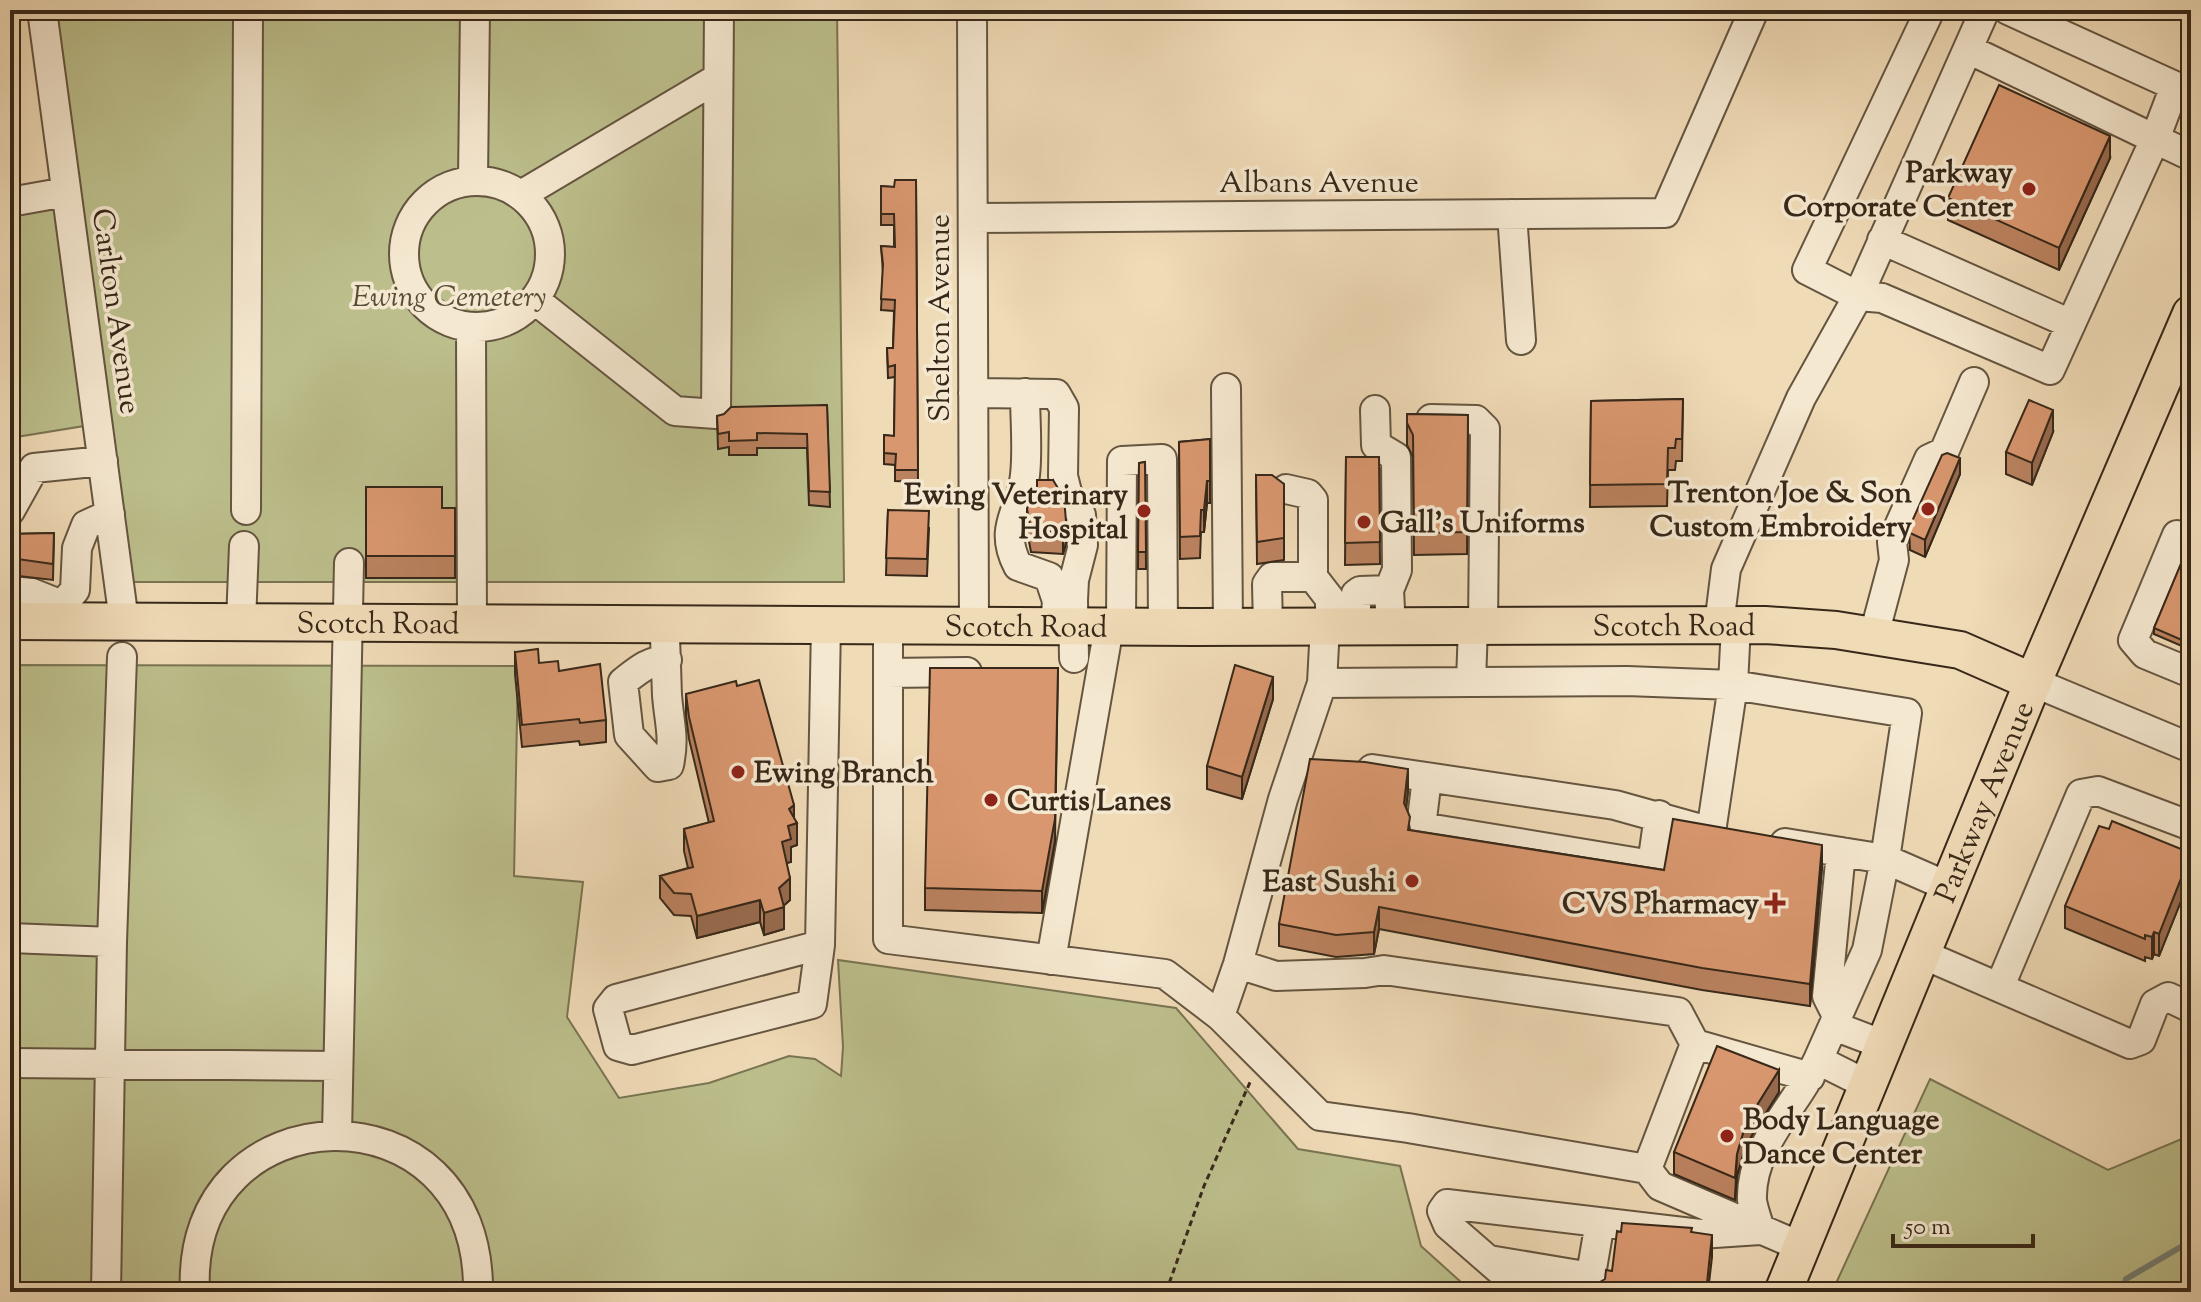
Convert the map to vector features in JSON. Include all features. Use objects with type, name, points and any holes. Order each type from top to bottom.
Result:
[{"type":"main road","name":"Parkway Avenue","points":[[1783,1292],[2033,682],[2191,314]]},
{"type":"main road","name":"Scotch Road","points":[[10,621],[66,613],[124,621],[974,626],[1064,645],[1115,626],[1728,625],[1808,628],[1874,635],[1960,650],[2033,682]]},
{"type":"street","name":"Carlton Avenue","points":[[42,10],[124,621]]},
{"type":"street","points":[[246,510],[248,10]]},
{"type":"street","points":[[473,179],[475,10]]},
{"type":"street","points":[[535,300],[675,411],[716,414],[719,10]]},
{"type":"street","name":"Shelton Avenue","points":[[972,10],[974,626]]},
{"type":"street","points":[[1930,10],[1807,270],[1858,296],[1882,298],[2050,370],[2155,139],[2175,86],[2008,10]]},
{"type":"street","points":[[1736,836],[1733,685],[1726,569],[1801,398],[1858,296],[1985,10]]},
{"type":"street","name":"Albans Avenue","points":[[973,218],[1665,213],[1752,11]]},
{"type":"street","points":[[1968,49],[2191,156]]},
{"type":"street","points":[[521,195],[718,78]]},
{"type":"street","points":[[473,179],[502,185],[521,195],[537,211],[547,231],[551,253],[546,278],[535,300],[516,316],[493,326],[471,327],[445,320],[425,306],[411,286],[404,262],[406,237],[415,214],[433,195],[473,179]]},
{"type":"street","points":[[10,202],[66,192]]},
{"type":"street","points":[[1512,214],[1521,340]]},
{"type":"street","points":[[1882,240],[2071,324]]},
{"type":"street","points":[[471,327],[472,623]]},
{"type":"street","points":[[1874,635],[1894,560],[1892,542],[1929,459],[1944,452],[1974,382]]},
{"type":"street","points":[[1226,388],[1228,627]]},
{"type":"street","points":[[973,393],[1056,394],[1064,408],[1063,476],[1067,492],[1081,515],[1083,545],[1064,645]]},
{"type":"street","points":[[1025,393],[1025,478],[1010,524],[1011,552],[1018,566],[1049,577],[1057,601],[1064,645],[1102,670]]},
{"type":"street","points":[[1220,1016],[1238,964],[1283,799],[1323,761],[1322,683],[1350,626],[1389,590],[1397,570],[1396,457],[1376,445],[1375,410]]},
{"type":"street","points":[[1426,419],[1476,420],[1485,429],[1478,626],[1471,682]]},
{"type":"street","points":[[1051,960],[1102,670],[1115,626],[1122,461],[1162,459],[1163,627]]},
{"type":"street","points":[[10,511],[34,468],[103,461]]},
{"type":"street","points":[[1286,489],[1308,494],[1313,500],[1313,577],[1350,626]]},
{"type":"street","points":[[1019,496],[1067,492]]},
{"type":"street","points":[[10,591],[32,593],[66,613],[75,590],[77,548],[86,525],[110,514]]},
{"type":"street","points":[[2191,539],[2177,535],[2133,640],[2145,654],[2191,673]]},
{"type":"street","points":[[241,622],[244,546]]},
{"type":"street","points":[[337,1134],[349,563]]},
{"type":"street","points":[[1268,627],[1267,584],[1272,577],[1313,577]]},
{"type":"street","points":[[664,624],[667,660]]},
{"type":"street","points":[[820,945],[616,999],[608,1009],[618,1046],[632,1050],[812,1004],[820,945],[826,625]]},
{"type":"street","points":[[888,625],[888,939],[1165,974],[1220,1016],[1320,1116],[1647,1169],[1660,1186],[1802,1247]]},
{"type":"street","points":[[106,1292],[112,942],[122,657]]},
{"type":"street","points":[[888,673],[995,672]]},
{"type":"street","points":[[1322,683],[1627,681],[1733,685],[1907,713],[1885,859],[1867,950],[1814,1069],[1772,1131],[1758,1167],[1752,1199],[1760,1230]]},
{"type":"street","points":[[2033,682],[2191,748]]},
{"type":"street","points":[[1323,761],[1615,805],[1659,815],[1691,828],[1885,859],[1949,887]]},
{"type":"street","points":[[1427,778],[1421,827],[1652,865],[1659,815]]},
{"type":"street","points":[[2000,986],[2081,794],[2098,791],[2191,826]]},
{"type":"street","points":[[1841,852],[1827,996],[1836,1022],[1884,1045]]},
{"type":"street","points":[[10,938],[112,942]]},
{"type":"street","points":[[1922,954],[2130,1044],[2141,1040],[2155,1004],[2168,997],[2191,1008]]},
{"type":"street","points":[[1238,964],[1276,976],[1384,970],[1678,1012],[1695,1044],[1647,1169]]},
{"type":"street","points":[[1695,1044],[1814,1069],[1868,1085]]},
{"type":"street","points":[[10,1063],[338,1066]]},
{"type":"street","points":[[195,1292],[194,1268],[201,1233],[216,1201],[239,1173],[268,1152],[301,1139],[337,1134],[371,1139],[403,1151],[432,1171],[455,1197],[471,1228],[479,1262],[478,1292]]},
{"type":"street","points":[[1525,1292],[1448,1225],[1442,1211],[1447,1204],[1700,1234],[1760,1230]]},
{"type":"street","points":[[1488,1260],[1590,1284],[1600,1222]]},
{"type":"path","points":[[1166,1292],[1204,1186],[1260,1058]]},
{"type":"green space","name":"Ewing Cemetery","points":[[53,10],[837,10],[844,582],[123,582],[103,423],[10,438],[10,202],[73,191]]},
{"type":"green space","points":[[10,665],[518,666],[514,876],[583,882],[567,1017],[619,1098],[709,1083],[789,1056],[815,1059],[841,1076],[843,1047],[838,960],[1176,1008],[1298,1149],[1400,1166],[1421,1246],[1472,1292],[10,1292]]},
{"type":"green space","points":[[1930,1079],[2108,1170],[2191,1135],[2191,1292],[1832,1292]]},
{"type":"building","name":"Parkway Corporate Center","points":[[1999,85],[2110,136],[2059,248],[1948,198]]},
{"type":"building","points":[[895,180],[916,180],[918,470],[895,470],[896,454],[884,453],[884,435],[894,436],[895,365],[888,367],[887,348],[893,348],[895,300],[881,299],[881,246],[895,247],[894,214],[881,214],[881,186],[894,187]]},
{"type":"building","points":[[1683,399],[1682,439],[1676,439],[1675,448],[1668,448],[1667,484],[1590,485],[1591,401]]},
{"type":"building","points":[[2029,400],[2053,410],[2032,463],[2006,452]]},
{"type":"building","points":[[827,405],[830,492],[809,491],[807,434],[757,433],[757,440],[729,441],[729,432],[718,434],[717,416],[731,407]]},
{"type":"building","points":[[1407,414],[1468,415],[1467,532],[1414,533],[1413,435],[1407,423]]},
{"type":"building","points":[[1210,439],[1210,481],[1207,481],[1204,510],[1201,510],[1200,536],[1180,537],[1179,442]]},
{"type":"building","points":[[1947,453],[1960,458],[1925,540],[1910,533],[1909,528],[1942,455]]},
{"type":"building","name":"Gall's Uniforms","points":[[1346,457],[1379,457],[1380,542],[1345,543]]},
{"type":"building","points":[[1145,462],[1146,552],[1138,552],[1139,463]]},
{"type":"building","points":[[1256,475],[1272,475],[1284,484],[1284,538],[1257,542]]},
{"type":"building","points":[[1037,480],[1053,480],[1064,498],[1066,521],[1063,532],[1031,530],[1027,509],[1032,493],[1037,493]]},
{"type":"building","points":[[366,487],[442,487],[442,508],[455,508],[455,556],[366,556]]},
{"type":"building","points":[[888,510],[929,511],[927,559],[886,558]]},
{"type":"building","points":[[54,533],[53,564],[10,558],[10,534]]},
{"type":"building","points":[[2185,554],[2191,556],[2191,644],[2154,628]]},
{"type":"building","points":[[538,649],[539,663],[558,661],[559,671],[600,664],[606,720],[580,723],[579,719],[522,725],[515,652]]},
{"type":"building","points":[[1235,665],[1273,677],[1242,777],[1207,766]]},
{"type":"building","name":"Curtis Lanes","points":[[930,668],[1058,668],[1055,819],[1042,891],[925,888]]},
{"type":"building","name":"Ewing Branch","points":[[759,680],[794,805],[789,809],[797,823],[788,826],[791,839],[782,842],[790,878],[779,888],[784,907],[764,913],[760,900],[697,916],[691,894],[674,893],[660,876],[693,867],[684,829],[714,821],[686,694],[736,681],[737,686]]},
{"type":"building","points":[[1310,759],[1365,762],[1408,769],[1404,803],[1410,817],[1408,830],[1664,870],[1673,819],[1822,845],[1810,984],[1702,968],[1379,907],[1374,932],[1336,935],[1279,924]]},
{"type":"building","points":[[2112,821],[2191,853],[2159,934],[2154,932],[2152,937],[2145,935],[2145,939],[2065,906],[2099,826],[2109,829]]},
{"type":"building","points":[[1717,1046],[1779,1070],[1743,1133],[1735,1178],[1674,1152]]},
{"type":"building","points":[[1622,1223],[1692,1228],[1691,1232],[1712,1235],[1707,1283],[1694,1286],[1693,1292],[1599,1292],[1606,1270],[1612,1271],[1617,1231],[1621,1232]]},
{"type":"waterway","points":[[2122,1292],[2126,1279],[2191,1241]]},
{"type":"place","name":"Parkway Corporate Center","points":[[2029,189]]},
{"type":"place","name":"Trenton Joe & Son Custom Embroidery","points":[[1928,509]]},
{"type":"place","name":"Ewing Veterinary Hospital","points":[[1144,511]]},
{"type":"place","name":"Gall's Uniforms","points":[[1364,522]]},
{"type":"place","name":"Ewing Branch","points":[[738,772]]},
{"type":"place","name":"Curtis Lanes","points":[[991,800]]},
{"type":"place","name":"East Sushi","points":[[1412,881]]},
{"type":"place","name":"CVS Pharmacy","points":[[1775,903]]},
{"type":"place","name":"Body Language Dance Center","points":[[1727,1136]]}]
